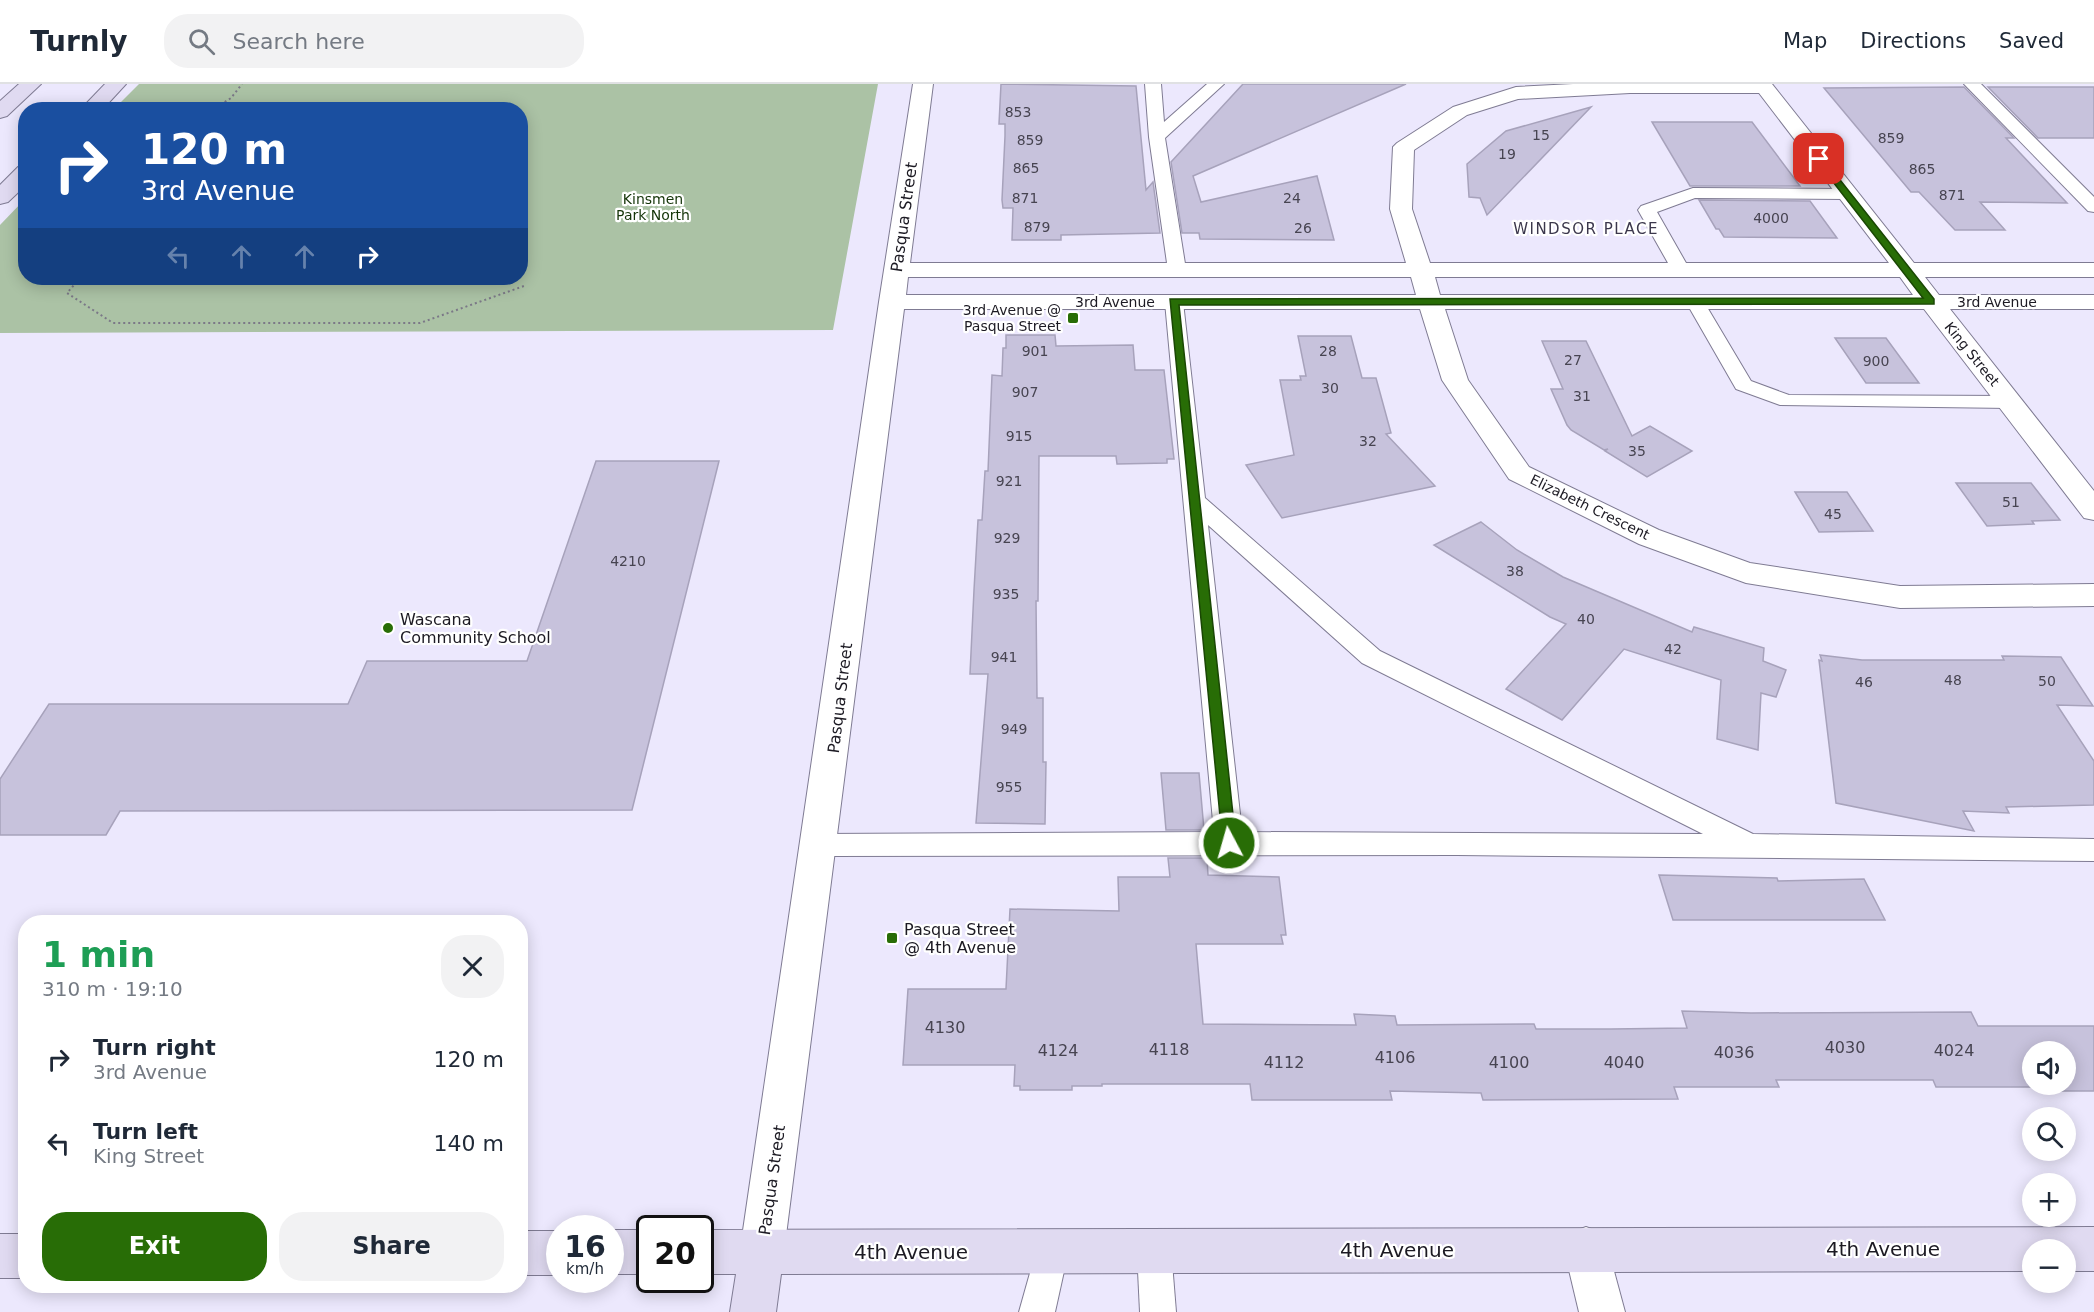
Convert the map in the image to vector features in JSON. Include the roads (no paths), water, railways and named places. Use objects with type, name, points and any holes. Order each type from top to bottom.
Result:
[{"type":"street","points":[[0,112],[31,84]]},
{"type":"street","points":[[98,102],[116,84]]},
{"type":"street","name":"Pasqua Street","points":[[753,1312],[820,845],[922,84]]},
{"type":"street","name":"King Street","points":[[1763,86],[2094,511]]},
{"type":"street","name":"Elizabeth Crescent","points":[[1763,86],[1630,87],[1515,93],[1460,111],[1404,147],[1401,209],[1455,380],[1519,472],[1649,537],[1746,573],[1900,597],[2094,595]]},
{"type":"street","points":[[0,197],[18,180]]},
{"type":"street","name":"3rd Avenue","points":[[894,286],[1177,270],[2094,270]]},
{"type":"street","name":"3rd Avenue","points":[[894,286],[1174,302],[2094,302]]},
{"type":"street","points":[[1586,1249],[1602,1312]]},
{"type":"street","name":"4th Avenue","points":[[714,1252],[2094,1249]]},
{"type":"street","points":[[528,1253],[546,1253]]},
{"type":"street","points":[[0,1257],[18,1256]]},
{"type":"lane","points":[[1153,84],[1157,137],[1177,270]]},
{"type":"lane","points":[[1157,137],[1216,84]]},
{"type":"lane","points":[[1972,84],[2094,207]]},
{"type":"lane","points":[[1681,270],[1647,210],[1693,193],[1846,194]]},
{"type":"lane","points":[[1174,302],[1229,843]]},
{"type":"lane","points":[[1695,302],[1743,385],[1787,400],[2010,402]]},
{"type":"lane","points":[[1194,500],[1371,657],[1748,845]]},
{"type":"lane","points":[[820,845],[1229,843],[1748,845],[2094,850]]},
{"type":"lane","points":[[1154,1250],[1158,1312]]},
{"type":"lane","points":[[1037,1312],[1051,1252]]},
{"type":"place","name":"3rd Avenue @ Pasqua Street","points":[[1073,318]]},
{"type":"place","name":"Wascana Community School","points":[[388,628]]},
{"type":"place","name":"Pasqua Street @ 4th Avenue","points":[[892,938]]},
{"type":"district","name":"WINDSOR PLACE","points":[[1586,229]]},
{"type":"park label","name":"Kinsmen Park North","points":[[653,208]]}]
